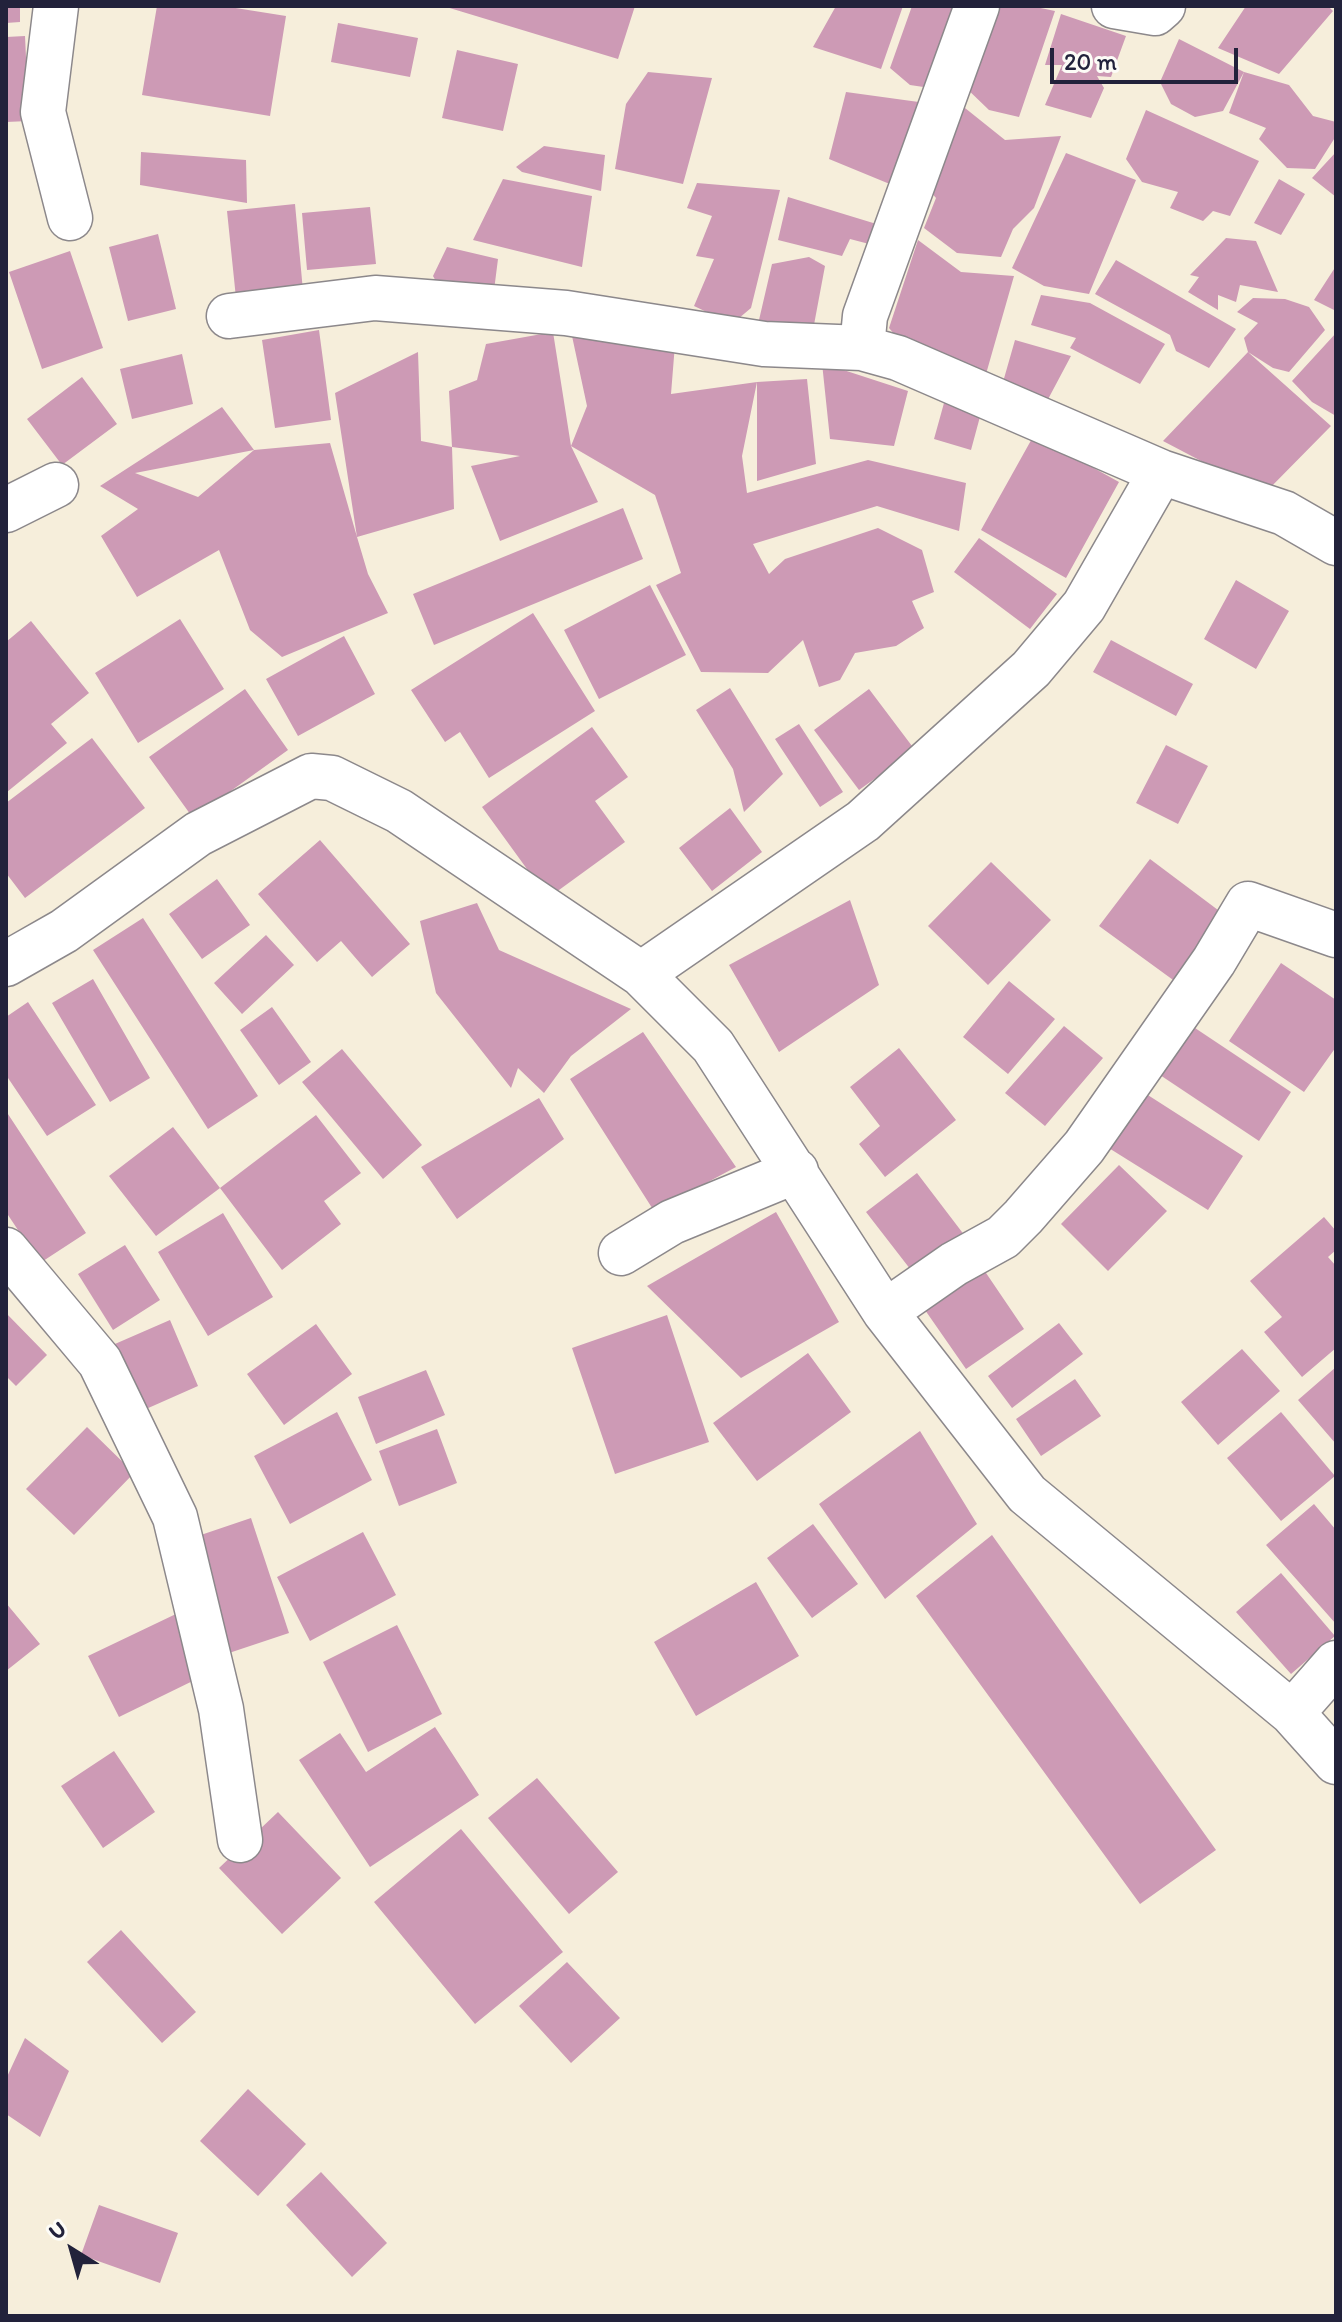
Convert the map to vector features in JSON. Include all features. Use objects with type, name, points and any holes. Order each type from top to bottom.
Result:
[{"type":"street","points":[[56,6],[43,112],[70,218]]},
{"type":"street","points":[[862,348],[865,316],[977,6]]},
{"type":"street","points":[[1114,6],[1155,13],[1163,6]]},
{"type":"street","points":[[229,316],[375,298],[566,313],[764,344],[862,348],[898,358],[1161,472],[1284,513],[1336,543]]},
{"type":"street","points":[[641,974],[863,821],[1031,669],[1084,606],[1161,472]]},
{"type":"street","points":[[6,510],[56,485]]},
{"type":"street","points":[[6,964],[64,931],[198,834],[311,776],[332,778],[399,811],[641,974],[713,1046],[885,1312],[1027,1494],[1292,1713],[1336,1762]]},
{"type":"street","points":[[885,1312],[941,1272],[1003,1237],[1023,1217],[1084,1147],[1214,961],[1248,904],[1336,935]]},
{"type":"street","points":[[621,1253],[672,1222],[796,1171]]},
{"type":"street","points":[[6,1250],[100,1362],[175,1517],[221,1709],[240,1840]]},
{"type":"street","points":[[1292,1713],[1336,1663]]},
{"type":"building","points":[[6,6],[20,6],[20,22],[6,23]]},
{"type":"building","points":[[157,6],[223,6],[286,16],[270,116],[142,95]]},
{"type":"building","points":[[443,6],[635,6],[618,59]]},
{"type":"building","points":[[836,6],[903,6],[881,69],[813,47]]},
{"type":"building","points":[[912,6],[950,6],[967,10],[937,89],[910,85],[890,68]]},
{"type":"building","points":[[992,6],[1031,6],[1055,11],[1019,117],[989,110],[963,85]]},
{"type":"building","points":[[1246,6],[1328,6],[1333,11],[1279,74],[1218,48]]},
{"type":"building","points":[[1061,14],[1126,36],[1111,77],[1097,76],[1104,88],[1091,118],[1045,105],[1062,65],[1045,65]]},
{"type":"building","points":[[338,23],[418,38],[410,77],[331,62]]},
{"type":"building","points":[[25,36],[29,121],[6,122],[6,37]]},
{"type":"building","points":[[1179,39],[1244,72],[1223,111],[1195,117],[1171,104],[1160,82]]},
{"type":"building","points":[[457,50],[518,64],[503,131],[442,118]]},
{"type":"building","points":[[648,72],[712,78],[683,184],[615,169],[626,104]]},
{"type":"building","points":[[1244,72],[1289,85],[1313,116],[1336,122],[1336,136],[1315,169],[1287,168],[1259,139],[1266,128],[1229,113]]},
{"type":"building","points":[[846,92],[926,103],[897,187],[829,159]]},
{"type":"building","points":[[960,104],[1005,140],[1061,136],[1034,208],[1013,229],[1001,257],[957,253],[924,228],[936,198],[925,185]]},
{"type":"building","points":[[1146,110],[1259,161],[1230,216],[1213,211],[1203,221],[1170,208],[1178,192],[1142,182],[1126,159]]},
{"type":"building","points":[[544,146],[605,155],[601,191],[522,172],[516,167]]},
{"type":"building","points":[[141,152],[246,160],[247,203],[140,185]]},
{"type":"building","points":[[1336,152],[1336,197],[1312,178]]},
{"type":"building","points":[[1066,153],[1136,180],[1089,294],[1044,286],[1012,268]]},
{"type":"building","points":[[503,179],[592,196],[582,267],[473,240]]},
{"type":"building","points":[[1279,179],[1305,194],[1281,235],[1254,223]]},
{"type":"building","points":[[697,183],[780,190],[751,308],[732,324],[694,306],[714,259],[696,256],[712,216],[687,208]]},
{"type":"building","points":[[788,197],[883,226],[873,245],[850,239],[842,256],[778,240]]},
{"type":"building","points":[[295,204],[303,291],[236,298],[227,211]]},
{"type":"building","points":[[370,207],[376,264],[307,270],[302,213]]},
{"type":"building","points":[[158,234],[176,309],[128,321],[109,247]]},
{"type":"building","points":[[1226,238],[1256,241],[1278,292],[1240,285],[1236,302],[1218,295],[1218,310],[1188,292],[1199,277],[1190,275]]},
{"type":"building","points":[[918,240],[961,272],[1014,276],[986,374],[913,356],[889,328]]},
{"type":"building","points":[[447,247],[498,259],[492,306],[445,298],[433,276]]},
{"type":"building","points":[[70,251],[103,348],[42,369],[9,272]]},
{"type":"building","points":[[809,257],[825,266],[813,330],[782,331],[759,320],[772,264]]},
{"type":"building","points":[[1116,260],[1236,329],[1209,368],[1176,351],[1170,335],[1095,294]]},
{"type":"building","points":[[1336,266],[1336,311],[1314,300]]},
{"type":"building","points":[[1041,295],[1090,303],[1165,344],[1140,384],[1070,348],[1076,338],[1031,325]]},
{"type":"building","points":[[1253,298],[1285,299],[1309,307],[1325,330],[1289,372],[1273,368],[1248,352],[1244,338],[1258,323],[1237,312]]},
{"type":"building","points":[[319,330],[331,420],[275,428],[262,340]]},
{"type":"building","points":[[553,332],[571,446],[598,502],[500,541],[471,466],[520,456],[452,447],[449,391],[477,380],[486,344]]},
{"type":"building","points":[[1336,333],[1336,416],[1312,402],[1292,381]]},
{"type":"building","points":[[572,336],[675,344],[671,394],[757,382],[742,456],[747,493],[868,460],[966,483],[959,531],[877,506],[753,544],[769,574],[785,559],[878,528],[922,550],[934,592],[912,601],[924,628],[896,646],[855,653],[840,680],[819,687],[803,640],[768,673],[701,672],[656,585],[681,573],[655,495],[571,446],[587,406]]},
{"type":"building","points":[[1015,340],[1071,356],[1046,403],[1001,389]]},
{"type":"building","points":[[418,352],[421,441],[452,447],[454,509],[357,537],[335,393]]},
{"type":"building","points":[[1248,352],[1331,426],[1264,494],[1163,441]]},
{"type":"building","points":[[182,354],[193,404],[132,419],[120,369]]},
{"type":"building","points":[[822,363],[908,391],[894,446],[830,439]]},
{"type":"building","points":[[82,377],[117,424],[62,465],[27,419]]},
{"type":"building","points":[[807,379],[816,464],[757,481],[757,382]]},
{"type":"building","points":[[944,403],[981,413],[971,450],[934,439]]},
{"type":"building","points":[[222,407],[254,450],[330,443],[368,574],[388,613],[282,657],[250,630],[219,550],[137,597],[101,536],[138,509],[100,486]],"holes":[[[254,450],[198,497],[135,473]]]},
{"type":"building","points":[[1034,435],[1119,482],[1066,578],[981,530]]},
{"type":"building","points":[[623,508],[643,559],[434,645],[413,594]]},
{"type":"building","points":[[979,538],[1057,594],[1030,629],[954,572]]},
{"type":"building","points":[[1236,580],[1289,611],[1256,669],[1204,639]]},
{"type":"building","points":[[650,585],[686,655],[599,699],[564,630]]},
{"type":"building","points":[[533,613],[595,711],[489,778],[460,732],[445,742],[411,690]]},
{"type":"building","points":[[180,619],[224,689],[138,743],[95,673]]},
{"type":"building","points":[[31,621],[89,693],[51,724],[67,743],[7,792],[6,642]]},
{"type":"building","points":[[344,636],[375,694],[298,736],[266,679]]},
{"type":"building","points":[[1111,640],[1193,684],[1176,716],[1093,672]]},
{"type":"building","points":[[730,688],[783,774],[744,812],[733,769],[696,710]]},
{"type":"building","points":[[245,689],[288,750],[193,818],[149,757]]},
{"type":"building","points":[[869,689],[915,750],[859,790],[814,730]]},
{"type":"building","points":[[799,724],[843,792],[820,807],[775,739]]},
{"type":"building","points":[[592,727],[628,777],[595,801],[625,842],[548,898],[482,807]]},
{"type":"building","points":[[92,738],[145,808],[25,898],[6,873],[6,803]]},
{"type":"building","points":[[1166,745],[1208,766],[1178,824],[1136,803]]},
{"type":"building","points":[[730,808],[762,852],[712,891],[679,848]]},
{"type":"building","points":[[320,840],[410,944],[372,977],[341,941],[317,962],[258,894]]},
{"type":"building","points":[[1150,859],[1230,919],[1180,985],[1099,926]]},
{"type":"building","points":[[991,862],[1051,920],[988,985],[928,926]]},
{"type":"building","points":[[217,879],[250,925],[202,959],[169,914]]},
{"type":"building","points":[[850,900],[879,985],[779,1052],[729,965]]},
{"type":"building","points":[[477,903],[499,950],[631,1009],[571,1056],[544,1093],[518,1068],[511,1088],[436,993],[420,921]]},
{"type":"building","points":[[143,918],[258,1096],[208,1129],[93,950]]},
{"type":"building","points":[[266,935],[294,965],[242,1014],[214,983]]},
{"type":"building","points":[[1281,963],[1336,1000],[1336,1047],[1304,1092],[1229,1041]]},
{"type":"building","points":[[93,979],[150,1078],[110,1102],[52,1003]]},
{"type":"building","points":[[1009,981],[1055,1019],[1008,1074],[963,1037]]},
{"type":"building","points":[[28,1002],[96,1105],[47,1136],[6,1075],[6,1017]]},
{"type":"building","points":[[272,1007],[311,1062],[279,1085],[240,1030]]},
{"type":"building","points":[[1186,1022],[1291,1092],[1259,1141],[1154,1071]]},
{"type":"building","points":[[1064,1026],[1103,1058],[1045,1126],[1005,1093]]},
{"type":"building","points":[[643,1032],[736,1167],[654,1211],[570,1079]]},
{"type":"building","points":[[899,1048],[956,1120],[885,1177],[859,1144],[880,1126],[850,1087]]},
{"type":"building","points":[[342,1049],[422,1145],[383,1179],[302,1082]]},
{"type":"building","points":[[1140,1090],[1243,1156],[1208,1210],[1104,1145]]},
{"type":"building","points":[[539,1098],[564,1139],[457,1219],[421,1167]]},
{"type":"building","points":[[6,1111],[86,1233],[40,1263],[6,1212]]},
{"type":"building","points":[[316,1115],[361,1173],[324,1201],[341,1224],[282,1270],[220,1188]]},
{"type":"building","points":[[173,1127],[220,1188],[156,1236],[109,1176]]},
{"type":"building","points":[[1119,1165],[1167,1211],[1108,1271],[1061,1224]]},
{"type":"building","points":[[917,1173],[965,1236],[914,1274],[866,1212]]},
{"type":"building","points":[[776,1212],[839,1322],[741,1378],[647,1286]]},
{"type":"building","points":[[223,1213],[273,1297],[208,1336],[158,1252]]},
{"type":"building","points":[[1324,1217],[1336,1231],[1336,1250],[1328,1257],[1336,1266],[1336,1348],[1302,1377],[1264,1332],[1282,1317],[1250,1281]]},
{"type":"building","points":[[125,1245],[160,1300],[113,1330],[78,1274]]},
{"type":"building","points":[[984,1270],[1024,1329],[966,1369],[925,1310]]},
{"type":"building","points":[[6,1313],[47,1355],[16,1386],[6,1376]]},
{"type":"building","points":[[667,1315],[709,1442],[615,1474],[572,1348]]},
{"type":"building","points":[[170,1320],[198,1386],[137,1413],[108,1347]]},
{"type":"building","points":[[1059,1323],[1083,1354],[1012,1408],[988,1376]]},
{"type":"building","points":[[316,1324],[352,1374],[284,1425],[247,1374]]},
{"type":"building","points":[[1242,1349],[1280,1391],[1218,1445],[1181,1402]]},
{"type":"building","points":[[808,1353],[851,1412],[757,1481],[713,1423]]},
{"type":"building","points":[[1336,1367],[1336,1444],[1298,1400]]},
{"type":"building","points":[[426,1370],[445,1415],[376,1444],[358,1397]]},
{"type":"building","points":[[1075,1379],[1101,1416],[1041,1456],[1016,1419]]},
{"type":"building","points":[[337,1412],[372,1480],[290,1524],[254,1456]]},
{"type":"building","points":[[1281,1412],[1335,1476],[1281,1521],[1227,1458]]},
{"type":"building","points":[[87,1427],[134,1473],[74,1535],[26,1489]]},
{"type":"building","points":[[437,1429],[457,1483],[399,1506],[379,1451]]},
{"type":"building","points":[[920,1431],[977,1524],[885,1599],[819,1504]]},
{"type":"building","points":[[1314,1504],[1336,1530],[1336,1624],[1266,1545]]},
{"type":"building","points":[[251,1518],[289,1633],[226,1654],[189,1539]]},
{"type":"building","points":[[813,1524],[858,1584],[812,1618],[767,1558]]},
{"type":"building","points":[[363,1532],[396,1595],[310,1641],[277,1577]]},
{"type":"building","points":[[992,1535],[1216,1850],[1140,1904],[916,1596]]},
{"type":"building","points":[[1281,1573],[1335,1636],[1291,1674],[1236,1612]]},
{"type":"building","points":[[756,1582],[799,1656],[696,1716],[654,1642]]},
{"type":"building","points":[[6,1603],[40,1644],[6,1671]]},
{"type":"building","points":[[178,1613],[207,1674],[119,1717],[88,1656]]},
{"type":"building","points":[[397,1625],[442,1714],[368,1752],[323,1662]]},
{"type":"building","points":[[435,1727],[479,1795],[370,1867],[299,1760],[340,1733],[366,1772]]},
{"type":"building","points":[[114,1751],[155,1812],[103,1848],[61,1786]]},
{"type":"building","points":[[537,1778],[618,1872],[569,1914],[488,1818]]},
{"type":"building","points":[[278,1812],[341,1878],[282,1934],[219,1868]]},
{"type":"building","points":[[461,1829],[563,1952],[475,2024],[374,1902]]},
{"type":"building","points":[[121,1930],[196,2012],[162,2043],[87,1962]]},
{"type":"building","points":[[567,1962],[620,2018],[571,2063],[519,2006]]},
{"type":"building","points":[[25,2038],[69,2071],[40,2137],[6,2114],[6,2079]]},
{"type":"building","points":[[248,2089],[306,2144],[258,2196],[200,2141]]},
{"type":"building","points":[[321,2172],[387,2243],[352,2277],[286,2205]]},
{"type":"building","points":[[99,2205],[178,2233],[160,2283],[81,2255]]}]
